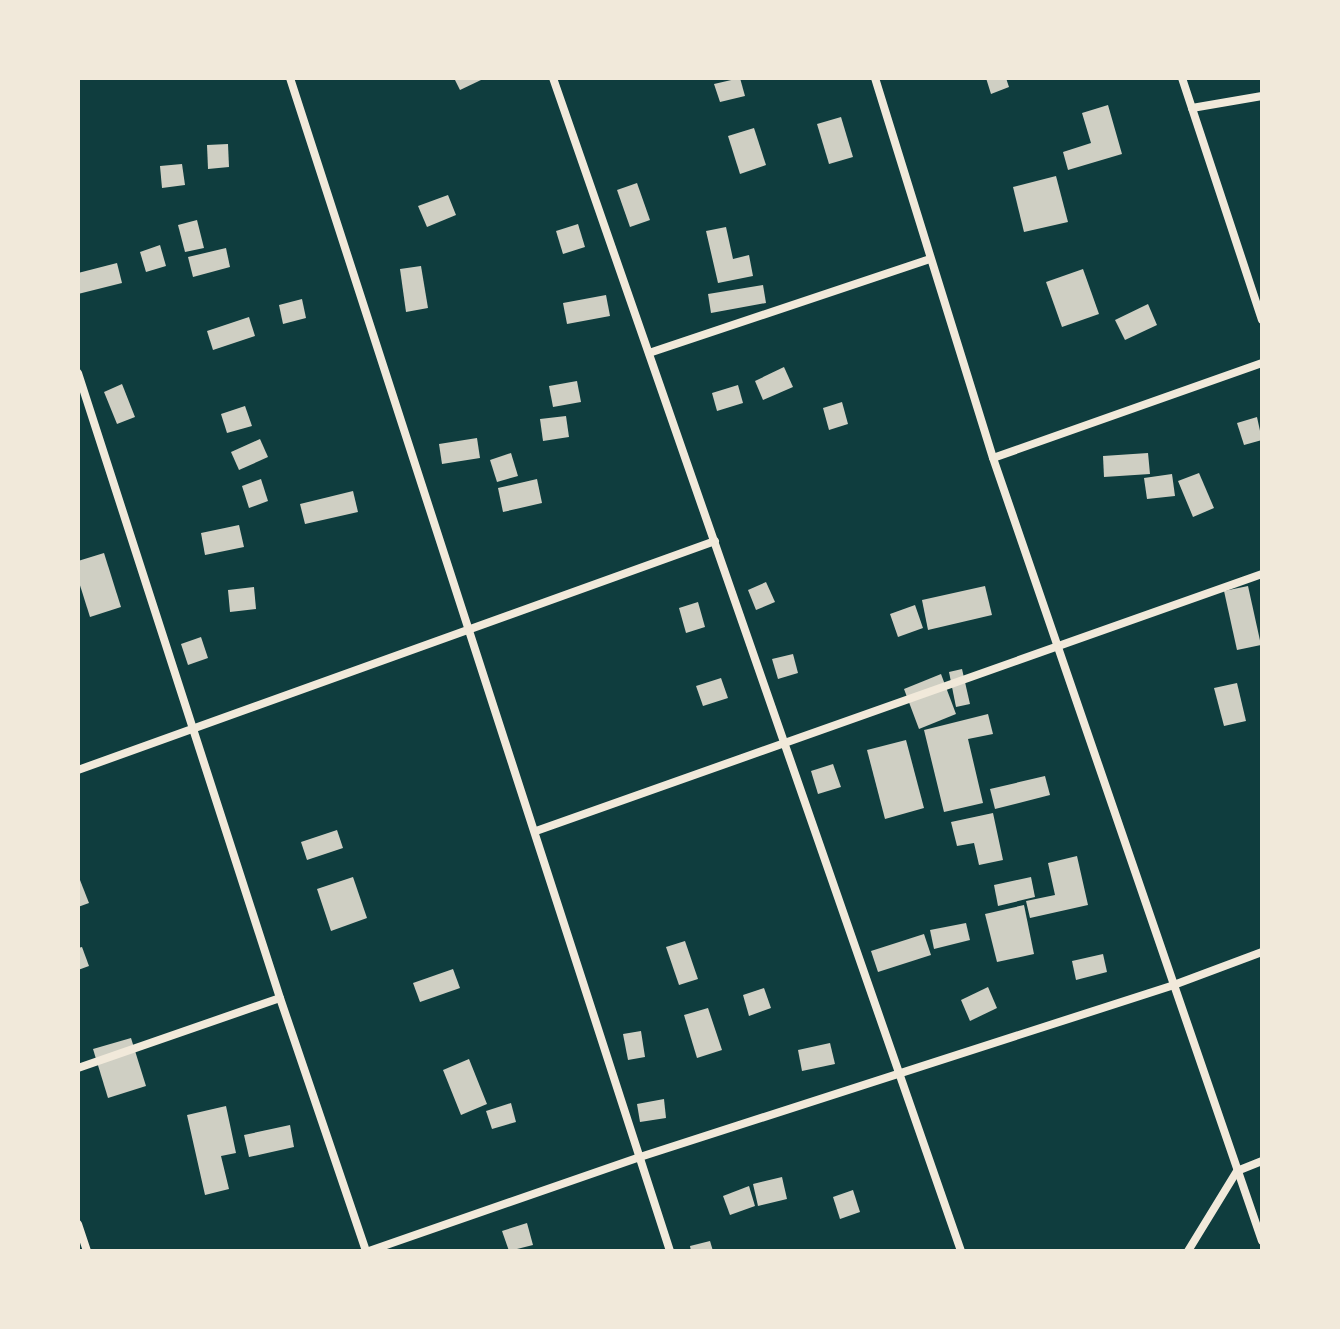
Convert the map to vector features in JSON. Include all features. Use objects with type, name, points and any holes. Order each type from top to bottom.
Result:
[{"type":"street","points":[[290,78],[670,1251]]},
{"type":"street","points":[[553,78],[902,1073],[961,1251]]},
{"type":"street","points":[[875,78],[993,458],[1171,986],[1262,1241]]},
{"type":"street","points":[[1182,78],[1262,320]]},
{"type":"street","points":[[1192,108],[1262,96]]},
{"type":"street","points":[[649,353],[930,259]]},
{"type":"street","points":[[993,458],[1262,363]]},
{"type":"street","points":[[78,373],[280,998],[368,1251],[640,1157],[1171,986],[1262,952]]},
{"type":"street","points":[[78,770],[715,541]]},
{"type":"street","points":[[536,831],[1262,574]]},
{"type":"street","points":[[78,1068],[280,998]]},
{"type":"street","points":[[1188,1251],[1237,1171],[1262,1161]]},
{"type":"street","points":[[78,1224],[87,1251]]},
{"type":"building","points":[[454,78],[480,78],[481,80],[460,90]]},
{"type":"building","points":[[740,78],[745,96],[720,102],[714,84]]},
{"type":"building","points":[[986,78],[1006,78],[1009,87],[991,94]]},
{"type":"building","points":[[1108,105],[1122,154],[1068,170],[1063,152],[1091,143],[1082,113]]},
{"type":"building","points":[[841,117],[853,157],[829,164],[817,124]]},
{"type":"building","points":[[754,128],[766,165],[740,174],[728,136]]},
{"type":"building","points":[[228,144],[229,167],[208,169],[207,145]]},
{"type":"building","points":[[182,164],[185,185],[162,188],[160,166]]},
{"type":"building","points":[[1056,176],[1068,222],[1024,232],[1013,187]]},
{"type":"building","points":[[637,183],[650,220],[630,227],[617,190]]},
{"type":"building","points":[[448,195],[456,215],[427,227],[418,206]]},
{"type":"building","points":[[197,220],[204,248],[185,252],[178,225]]},
{"type":"building","points":[[578,224],[585,247],[563,254],[556,231]]},
{"type":"building","points":[[726,227],[733,259],[749,255],[753,276],[718,283],[706,231]]},
{"type":"building","points":[[160,245],[166,266],[146,272],[140,252]]},
{"type":"building","points":[[226,248],[230,267],[193,277],[188,257]]},
{"type":"building","points":[[117,263],[122,283],[78,294],[78,273]]},
{"type":"building","points":[[421,266],[428,308],[406,312],[400,269]]},
{"type":"building","points":[[1083,269],[1099,314],[1062,327],[1046,282]]},
{"type":"building","points":[[763,285],[766,303],[711,313],[708,294]]},
{"type":"building","points":[[606,295],[610,316],[567,324],[563,303]]},
{"type":"building","points":[[302,299],[306,318],[283,324],[279,305]]},
{"type":"building","points":[[1148,304],[1157,325],[1125,340],[1115,320]]},
{"type":"building","points":[[249,317],[255,336],[213,350],[207,331]]},
{"type":"building","points":[[784,367],[793,387],[763,400],[755,381]]},
{"type":"building","points":[[577,381],[581,402],[553,407],[549,386]]},
{"type":"building","points":[[122,384],[135,417],[117,424],[104,392]]},
{"type":"building","points":[[738,385],[743,403],[717,411],[712,393]]},
{"type":"building","points":[[842,402],[848,424],[829,430],[823,408]]},
{"type":"building","points":[[245,406],[252,426],[227,433],[221,414]]},
{"type":"building","points":[[566,416],[569,437],[543,441],[540,419]]},
{"type":"building","points":[[1257,417],[1262,440],[1244,445],[1237,423]]},
{"type":"building","points":[[477,438],[480,458],[442,464],[439,444]]},
{"type":"building","points":[[260,439],[268,457],[239,470],[231,452]]},
{"type":"building","points":[[511,453],[518,476],[497,482],[490,460]]},
{"type":"building","points":[[1148,453],[1150,474],[1104,477],[1103,456]]},
{"type":"building","points":[[1199,473],[1214,508],[1193,517],[1178,481]]},
{"type":"building","points":[[1172,474],[1175,496],[1147,499],[1144,478]]},
{"type":"building","points":[[261,479],[268,501],[249,508],[242,486]]},
{"type":"building","points":[[537,479],[542,503],[503,512],[498,488]]},
{"type":"building","points":[[353,491],[358,512],[305,524],[300,504]]},
{"type":"building","points":[[239,525],[244,547],[205,555],[201,533]]},
{"type":"building","points":[[104,553],[121,607],[90,617],[78,579],[78,561]]},
{"type":"building","points":[[766,582],[775,602],[756,610],[748,590]]},
{"type":"building","points":[[985,586],[992,615],[928,630],[922,600]]},
{"type":"building","points":[[1248,586],[1261,645],[1237,650],[1224,591]]},
{"type":"building","points":[[254,587],[256,609],[230,612],[228,590]]},
{"type":"building","points":[[698,602],[705,627],[686,633],[679,608]]},
{"type":"building","points":[[915,605],[923,628],[898,637],[890,614]]},
{"type":"building","points":[[201,637],[208,658],[188,665],[181,644]]},
{"type":"building","points":[[793,654],[798,673],[778,679],[772,659]]},
{"type":"building","points":[[962,669],[970,704],[956,707],[949,672]]},
{"type":"building","points":[[941,674],[956,714],[919,729],[904,689]]},
{"type":"building","points":[[721,678],[728,698],[703,706],[696,686]]},
{"type":"building","points":[[1237,683],[1246,721],[1224,726],[1214,688]]},
{"type":"building","points":[[988,714],[993,734],[968,739],[983,803],[944,812],[924,730]]},
{"type":"building","points":[[906,740],[924,808],[885,819],[867,750]]},
{"type":"building","points":[[833,764],[841,787],[818,794],[811,771]]},
{"type":"building","points":[[1045,776],[1050,795],[995,809],[990,789]]},
{"type":"building","points":[[993,813],[1003,860],[979,865],[974,843],[957,846],[951,822]]},
{"type":"building","points":[[337,830],[343,848],[307,860],[301,842]]},
{"type":"building","points":[[1077,856],[1088,905],[1030,918],[1026,901],[1055,895],[1048,863]]},
{"type":"building","points":[[78,875],[89,903],[78,907]]},
{"type":"building","points":[[353,877],[367,918],[331,931],[317,889]]},
{"type":"building","points":[[1031,877],[1035,897],[998,906],[994,885]]},
{"type":"building","points":[[1024,905],[1034,954],[997,962],[985,914]]},
{"type":"building","points":[[966,923],[970,940],[934,949],[930,930]]},
{"type":"building","points":[[924,934],[931,955],[878,972],[871,951]]},
{"type":"building","points":[[685,941],[698,979],[679,985],[666,947]]},
{"type":"building","points":[[82,947],[89,966],[78,970],[78,948]]},
{"type":"building","points":[[1103,954],[1107,972],[1076,980],[1072,961]]},
{"type":"building","points":[[453,969],[460,988],[420,1002],[413,983]]},
{"type":"building","points":[[988,987],[997,1008],[970,1021],[961,1000]]},
{"type":"building","points":[[764,988],[771,1008],[749,1016],[743,995]]},
{"type":"building","points":[[708,1008],[722,1050],[697,1058],[684,1015]]},
{"type":"building","points":[[641,1031],[645,1057],[628,1060],[623,1034]]},
{"type":"building","points":[[131,1038],[146,1086],[108,1098],[93,1049]]},
{"type":"building","points":[[830,1043],[835,1064],[802,1071],[798,1050]]},
{"type":"building","points":[[469,1059],[487,1104],[461,1115],[443,1070]]},
{"type":"building","points":[[664,1099],[666,1118],[640,1122],[637,1104]]},
{"type":"building","points":[[511,1103],[516,1122],[492,1129],[486,1111]]},
{"type":"building","points":[[226,1106],[236,1153],[221,1156],[229,1189],[205,1195],[187,1115]]},
{"type":"building","points":[[290,1125],[294,1147],[249,1157],[244,1135]]},
{"type":"building","points":[[782,1177],[787,1199],[758,1206],[753,1184]]},
{"type":"building","points":[[749,1186],[755,1206],[730,1215],[723,1196]]},
{"type":"building","points":[[853,1190],[860,1212],[840,1219],[833,1197]]},
{"type":"building","points":[[527,1223],[533,1245],[509,1251],[502,1231]]},
{"type":"building","points":[[710,1241],[713,1251],[691,1251],[690,1246]]}]
